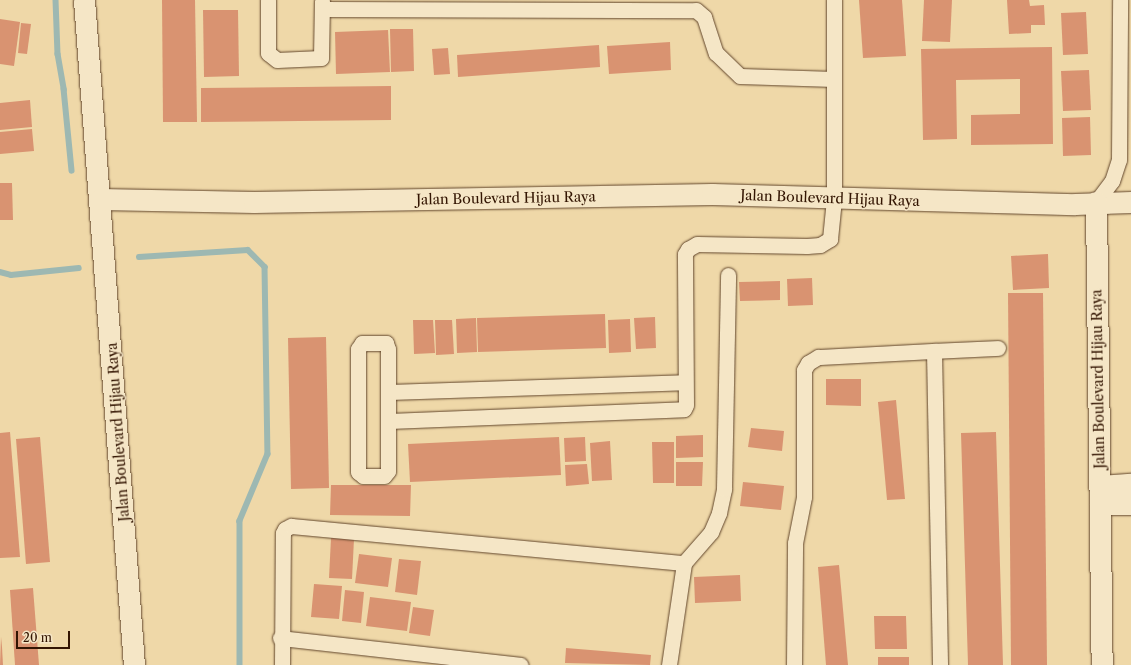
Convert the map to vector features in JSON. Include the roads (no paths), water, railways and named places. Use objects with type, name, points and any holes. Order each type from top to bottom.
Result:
[{"type":"street","name":"Jalan Boulevard Hijau Raya","points":[[84,0],[134,665]]},
{"type":"street","points":[[268,0],[268,53],[277,60],[322,58],[322,5],[696,10],[704,17],[716,53],[740,76],[751,78],[834,79]]},
{"type":"street","points":[[389,421],[681,409],[686,405],[684,382],[685,254],[688,249],[697,244],[820,245],[830,239],[834,199],[834,0]]},
{"type":"street","points":[[1096,202],[1112,181],[1119,160],[1120,0]]},
{"type":"street","name":"Jalan Boulevard Hijau Raya","points":[[100,199],[291,202],[712,194],[834,199],[1075,204],[1096,202],[1102,665]]},
{"type":"street","points":[[1096,202],[1131,202]]},
{"type":"street","points":[[669,665],[684,563],[711,532],[719,513],[724,489],[728,275]]},
{"type":"street","points":[[362,343],[385,343],[388,346],[389,392],[387,473],[384,476],[363,476],[358,472],[358,349],[362,343]]},
{"type":"street","points":[[794,665],[794,543],[804,497],[804,370],[808,363],[818,357],[998,348]]},
{"type":"street","points":[[934,351],[940,665]]},
{"type":"street","points":[[389,392],[684,382]]},
{"type":"street","points":[[1100,495],[1131,484]]},
{"type":"street","points":[[1100,495],[1131,504]]},
{"type":"street","points":[[282,665],[280,638],[283,533],[285,529],[291,526],[684,563]]},
{"type":"street","points":[[280,638],[520,665]]},
{"type":"waterway","points":[[56,0],[58,54],[64,89],[72,171]]},
{"type":"waterway","points":[[139,257],[248,250],[265,267],[268,454],[240,521],[240,665]]},
{"type":"waterway","points":[[0,272],[11,275],[79,268]]}]
